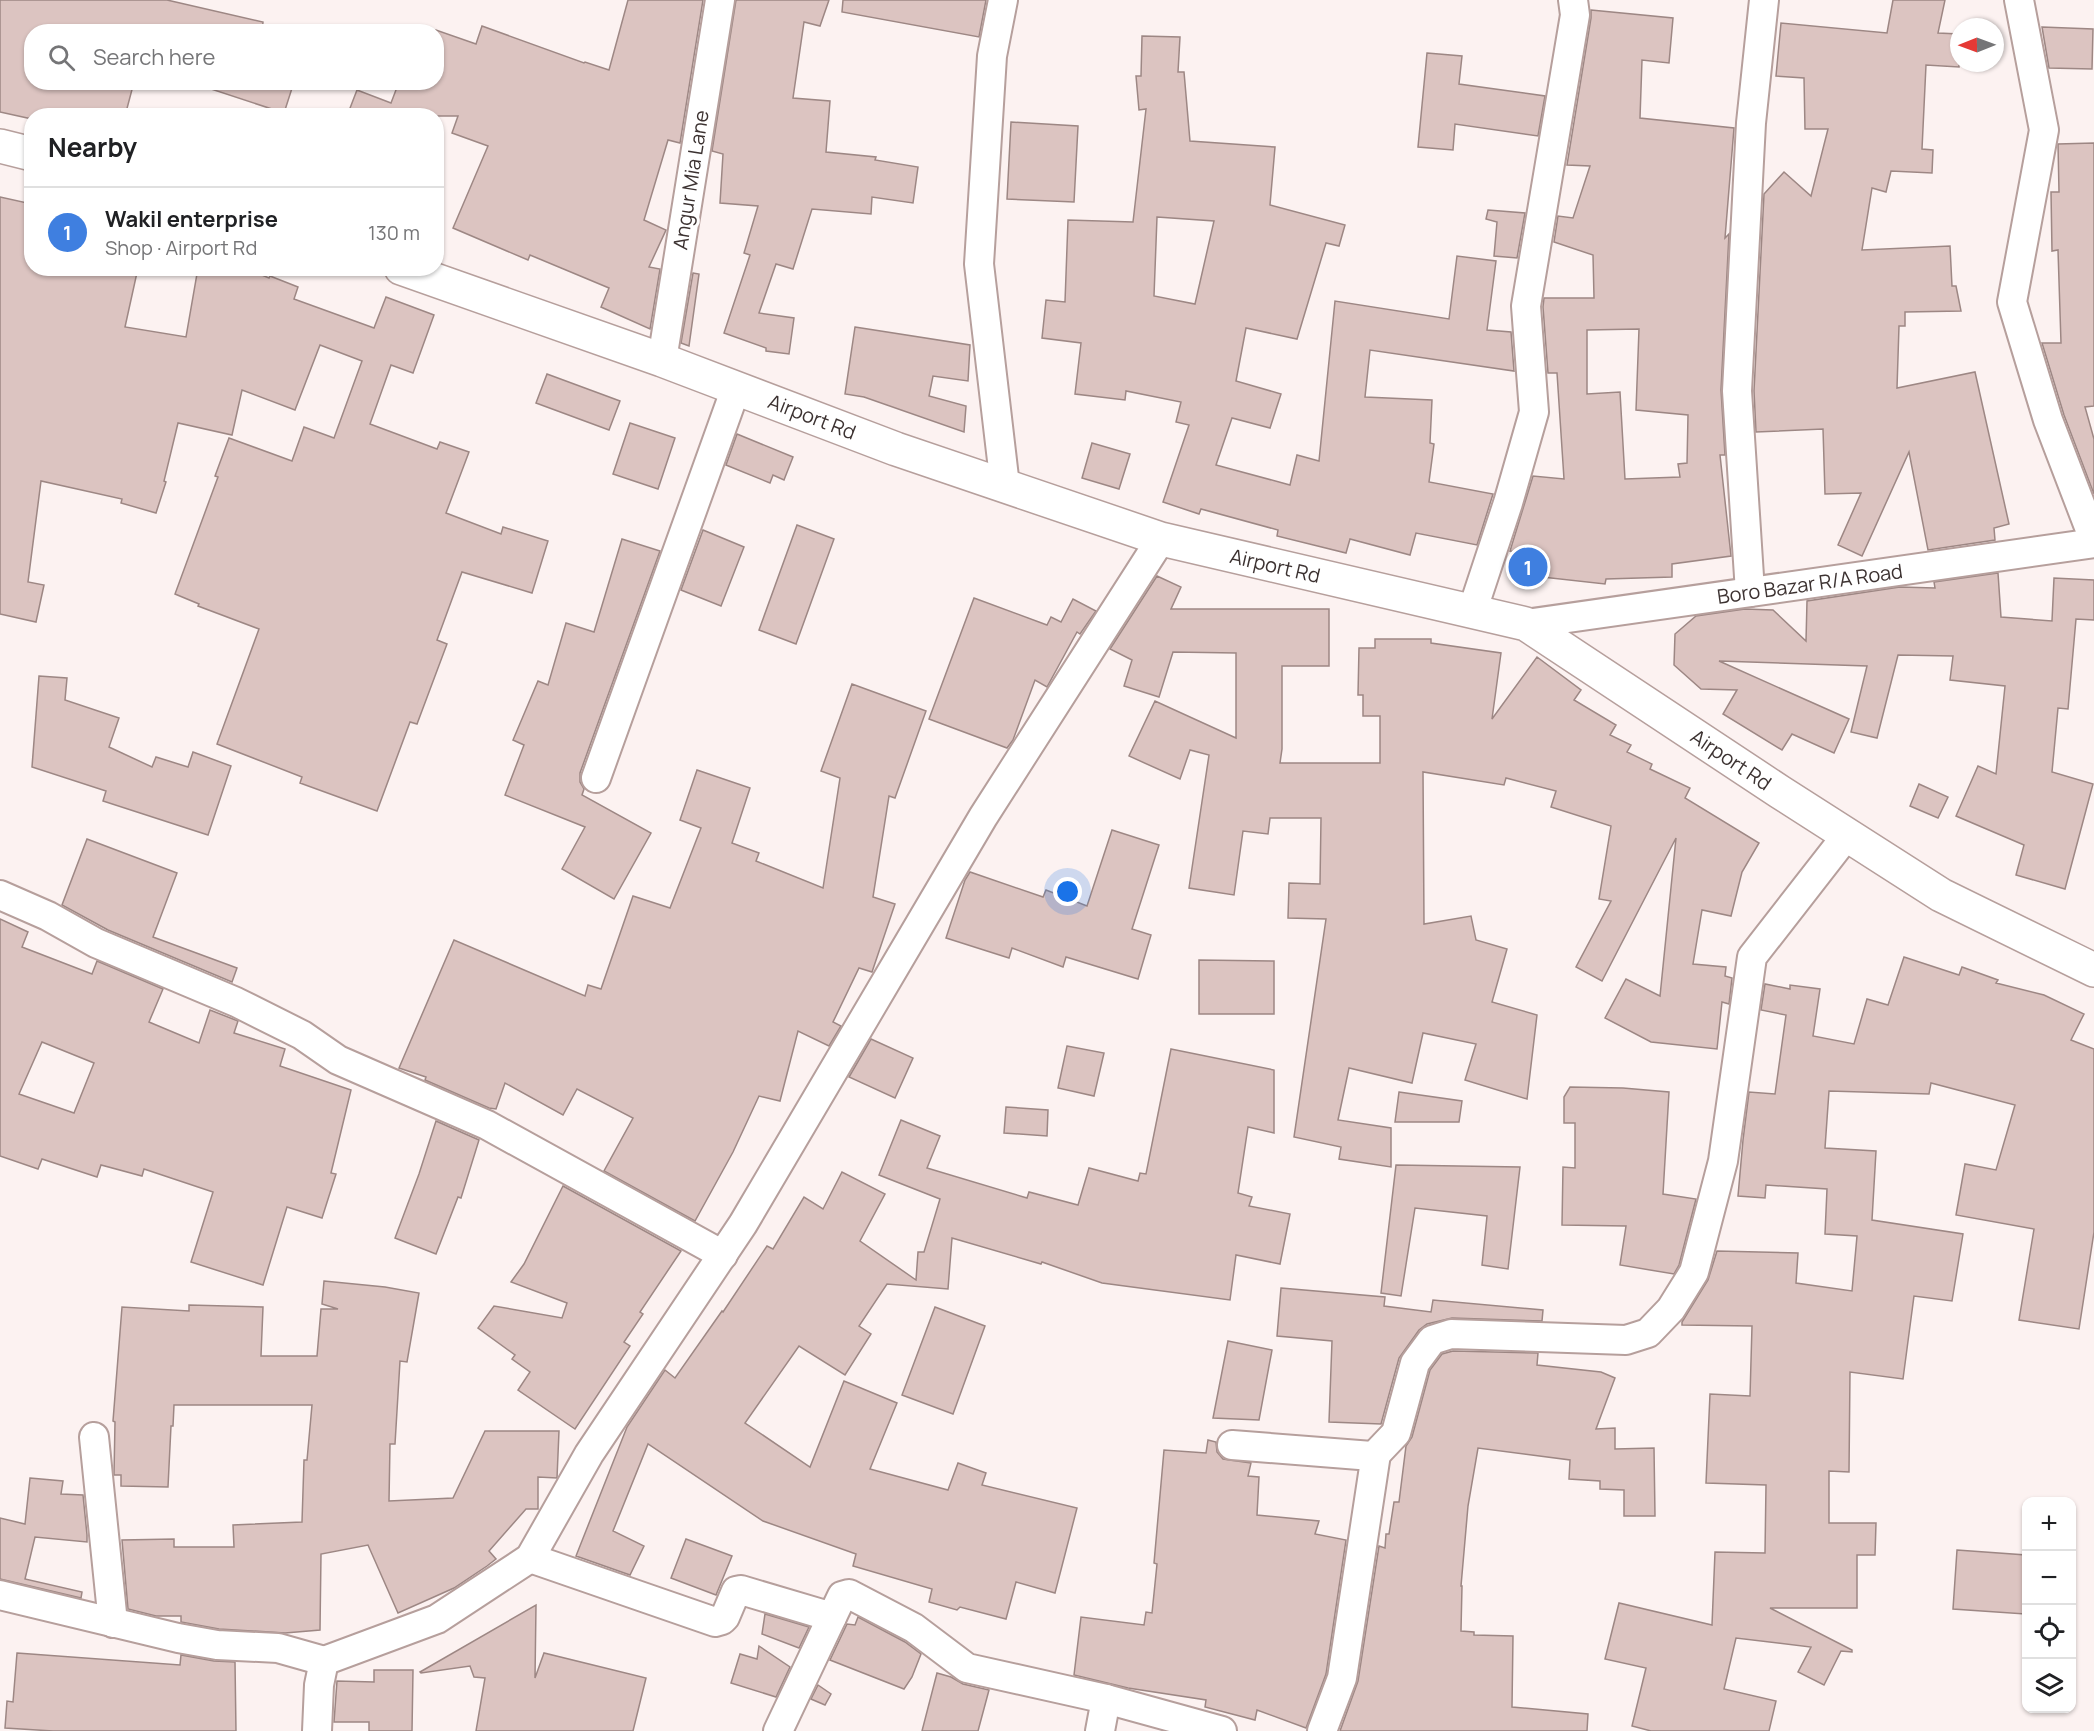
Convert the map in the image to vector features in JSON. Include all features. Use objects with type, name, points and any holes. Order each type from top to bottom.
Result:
[{"type":"main road","points":[[0,146],[24,151]]},
{"type":"main road","name":"Airport Rd","points":[[423,276],[662,360],[896,449],[1161,539],[1526,624],[1941,895],[2094,970]]},
{"type":"street","name":"Angur Mia Lane","points":[[662,360],[720,0]]},
{"type":"street","points":[[1003,0],[992,56],[979,264],[1005,486]]},
{"type":"street","points":[[1472,612],[1508,503],[1534,412],[1526,306],[1575,15],[1573,0]]},
{"type":"street","points":[[1750,592],[1737,391],[1751,123],[1764,0]]},
{"type":"street","points":[[2019,0],[2044,130],[2012,302],[2048,420],[2094,541]]},
{"type":"street","points":[[596,778],[736,388]]},
{"type":"street","points":[[0,1595],[112,1623],[217,1645],[278,1648],[324,1661],[437,1619],[530,1558],[589,1454],[743,1224],[983,817],[1161,539]]},
{"type":"street","name":"Boro Bazar R/A Road","points":[[1526,624],[2094,541]]},
{"type":"street","points":[[1232,1446],[1372,1456],[1376,1454],[1396,1433],[1415,1363],[1432,1340],[1451,1334],[1626,1340],[1648,1333],[1671,1309],[1694,1272],[1723,1161],[1752,957],[1846,835]]},
{"type":"street","points":[[0,895],[48,916],[96,943],[236,1002],[302,1035],[338,1060],[487,1125],[723,1255]]},
{"type":"street","points":[[94,1437],[112,1623]]},
{"type":"street","points":[[1322,1731],[1341,1678],[1376,1454]]},
{"type":"street","points":[[530,1558],[715,1622],[725,1617],[736,1591],[741,1590],[832,1617]]},
{"type":"street","points":[[778,1731],[842,1596],[849,1593],[914,1628],[967,1668],[1106,1699],[1222,1731]]},
{"type":"street","points":[[317,1731],[324,1661]]},
{"type":"street","points":[[1100,1731],[1106,1699]]},
{"type":"building","points":[[0,0],[167,0],[263,22],[263,24],[24,24],[24,90],[132,90],[127,108],[24,108],[24,117],[0,112]]},
{"type":"building","points":[[628,0],[703,0],[680,143],[668,140],[644,220],[666,230],[649,267],[660,269],[650,329],[601,307],[609,288],[530,255],[528,260],[453,228],[488,146],[452,133],[458,116],[444,116],[444,108],[350,108],[357,90],[391,103],[396,90],[444,90],[444,33],[476,44],[482,26],[609,70]]},
{"type":"building","points":[[736,0],[829,0],[820,26],[804,22],[793,98],[830,101],[826,152],[876,157],[875,160],[918,167],[913,203],[872,197],[871,214],[812,209],[793,269],[776,264],[759,313],[794,318],[789,354],[766,351],[766,348],[724,333],[750,255],[744,253],[758,206],[720,203],[723,154],[712,151]]},
{"type":"building","points":[[843,0],[986,0],[979,37],[842,12]]},
{"type":"building","points":[[1893,0],[1945,0],[1938,33],[1950,34],[1950,66],[1926,65],[1922,149],[1933,150],[1932,173],[1891,171],[1886,192],[1872,188],[1862,250],[1950,246],[1952,286],[1956,286],[1961,311],[1905,312],[1905,326],[1899,326],[1897,388],[1975,372],[2009,524],[1994,528],[1995,540],[1928,550],[1909,452],[1862,556],[1838,545],[1861,493],[1825,494],[1823,429],[1756,432],[1754,391],[1764,194],[1784,172],[1811,196],[1828,129],[1805,129],[1804,78],[1776,76],[1781,23],[1887,33]]},
{"type":"building","points":[[1591,10],[1673,18],[1669,63],[1642,60],[1640,118],[1734,128],[1725,238],[1729,234],[1721,390],[1725,455],[1720,455],[1731,556],[1672,564],[1672,577],[1606,579],[1605,584],[1516,574],[1519,552],[1510,551],[1533,476],[1564,479],[1557,373],[1548,373],[1544,298],[1594,298],[1593,255],[1554,242],[1558,216],[1573,218],[1590,166],[1567,165]],"holes":[[[1639,329],[1636,410],[1688,415],[1687,463],[1678,464],[1680,477],[1625,479],[1620,392],[1587,394],[1587,330]]]},
{"type":"building","points":[[2042,27],[2093,29],[2092,69],[2049,68]]},
{"type":"building","points":[[1142,36],[1180,37],[1178,72],[1184,72],[1190,141],[1275,147],[1270,205],[1345,225],[1339,246],[1326,243],[1297,339],[1246,328],[1236,381],[1281,394],[1270,428],[1232,418],[1216,465],[1290,485],[1297,455],[1319,461],[1335,301],[1449,319],[1457,256],[1496,261],[1487,330],[1511,332],[1514,371],[1370,350],[1365,397],[1432,400],[1430,443],[1434,444],[1429,482],[1493,494],[1477,545],[1416,533],[1410,555],[1350,539],[1346,553],[1277,536],[1278,530],[1201,509],[1199,514],[1163,502],[1189,425],[1176,422],[1181,402],[1126,391],[1125,400],[1075,394],[1081,343],[1042,338],[1046,300],[1065,302],[1068,220],[1133,222],[1146,109],[1139,110],[1136,76],[1141,76]],"holes":[[[1157,217],[1214,221],[1195,304],[1154,296]]]},
{"type":"building","points":[[1427,53],[1462,56],[1459,84],[1545,96],[1538,136],[1455,124],[1453,150],[1418,147]]},
{"type":"building","points":[[214,90],[291,90],[286,108],[269,108]]},
{"type":"building","points":[[1011,122],[1078,126],[1074,202],[1007,199]]},
{"type":"building","points":[[2094,143],[2094,406],[2085,407],[2094,439],[2094,494],[2064,415],[2042,343],[2061,343],[2058,250],[2052,251],[2051,192],[2059,192],[2058,144]]},
{"type":"building","points":[[0,197],[24,202],[24,276],[136,276],[125,327],[186,337],[197,276],[264,276],[269,278],[270,276],[298,287],[294,299],[374,328],[386,297],[434,315],[413,373],[391,365],[370,424],[437,449],[440,442],[469,452],[446,513],[501,534],[503,527],[548,541],[532,593],[462,572],[437,640],[447,644],[417,724],[410,722],[377,811],[300,783],[302,777],[217,744],[259,629],[198,606],[199,604],[175,594],[218,477],[215,476],[229,438],[292,461],[304,427],[334,438],[362,361],[320,345],[295,410],[242,390],[232,435],[178,423],[164,481],[166,482],[156,513],[121,503],[122,499],[41,481],[28,582],[44,585],[36,622],[0,614]]},
{"type":"building","points":[[1488,210],[1525,213],[1517,258],[1494,256],[1497,222],[1486,219]]},
{"type":"building","points":[[693,273],[699,274],[689,346],[681,343]]},
{"type":"building","points":[[855,327],[970,345],[968,381],[933,376],[929,396],[966,406],[964,432],[864,397],[845,394]]},
{"type":"building","points":[[547,374],[620,401],[609,430],[536,403]]},
{"type":"building","points":[[630,423],[675,438],[658,489],[613,474]]},
{"type":"building","points":[[737,434],[793,457],[784,480],[773,475],[770,483],[726,465]]},
{"type":"building","points":[[1092,443],[1130,454],[1119,489],[1082,478]]},
{"type":"building","points":[[797,525],[834,539],[796,644],[759,630]]},
{"type":"building","points":[[703,530],[744,547],[721,606],[681,590]]},
{"type":"building","points":[[622,539],[660,551],[580,773],[580,782],[584,789],[582,795],[651,833],[614,899],[562,869],[585,827],[505,795],[524,745],[513,740],[538,681],[548,685],[566,623],[594,632]]},
{"type":"building","points":[[1998,573],[2001,617],[2052,621],[2054,578],[2094,580],[2094,620],[2076,619],[2068,709],[2058,708],[2052,772],[2093,784],[2065,889],[2016,875],[2024,845],[1956,816],[1978,766],[1996,774],[2005,686],[1950,680],[1953,656],[1898,655],[1877,738],[1851,732],[1867,666],[1719,661],[1849,719],[1834,753],[1792,734],[1782,750],[1723,714],[1737,690],[1701,689],[1674,665],[1675,634],[1696,616],[1745,609],[1773,610],[1806,641],[1807,601],[1900,587],[1935,588],[1934,582]]},
{"type":"building","points":[[1157,576],[1181,587],[1171,609],[1329,609],[1329,666],[1282,666],[1280,763],[1380,763],[1380,716],[1363,716],[1363,695],[1358,695],[1359,648],[1375,648],[1375,639],[1431,639],[1431,643],[1501,653],[1492,719],[1537,657],[1581,690],[1574,700],[1616,725],[1610,735],[1631,745],[1627,752],[1652,764],[1650,769],[1690,788],[1685,798],[1759,843],[1742,872],[1731,916],[1702,910],[1693,964],[1726,967],[1725,976],[1732,978],[1729,1004],[1722,1002],[1717,1049],[1651,1042],[1605,1018],[1626,979],[1660,996],[1676,838],[1602,981],[1576,967],[1611,901],[1599,899],[1611,826],[1551,807],[1556,791],[1506,778],[1504,785],[1423,772],[1424,924],[1471,916],[1476,940],[1507,949],[1492,1002],[1537,1015],[1527,1099],[1465,1080],[1476,1044],[1423,1033],[1412,1083],[1349,1068],[1338,1120],[1391,1128],[1391,1167],[1339,1159],[1341,1147],[1294,1137],[1326,919],[1288,918],[1289,883],[1320,884],[1321,818],[1270,818],[1268,834],[1243,831],[1234,895],[1189,888],[1209,755],[1190,750],[1180,779],[1129,756],[1155,701],[1236,738],[1236,653],[1173,652],[1159,697],[1124,686],[1132,660],[1110,649]]},
{"type":"building","points":[[974,598],[1047,625],[1051,617],[1061,622],[1073,599],[1096,611],[1080,634],[1077,632],[1047,687],[1035,680],[1013,740],[1007,748],[929,719]]},
{"type":"building","points":[[39,676],[67,678],[65,700],[119,718],[109,747],[152,767],[156,757],[188,767],[193,752],[231,766],[208,835],[103,801],[106,791],[32,767]]},
{"type":"building","points":[[852,684],[926,711],[895,798],[889,796],[873,897],[895,904],[872,972],[859,968],[833,1022],[841,1026],[829,1046],[798,1031],[780,1101],[759,1096],[733,1152],[695,1221],[604,1171],[633,1118],[577,1089],[563,1115],[505,1083],[496,1109],[425,1080],[426,1077],[399,1068],[454,940],[585,996],[588,985],[601,989],[633,896],[670,908],[701,828],[680,820],[697,770],[750,788],[732,843],[759,853],[756,861],[823,888],[840,778],[821,771]]},
{"type":"building","points":[[1919,784],[1948,797],[1938,818],[1910,806]]},
{"type":"building","points":[[1112,830],[1159,845],[1132,929],[1151,935],[1138,979],[1066,957],[1063,967],[1012,948],[1009,958],[946,938],[965,880],[970,872],[1043,897],[1046,890],[1087,906]]},
{"type":"building","points":[[87,839],[177,873],[153,937],[237,968],[232,982],[108,930],[62,905]]},
{"type":"building","points":[[0,919],[28,932],[22,947],[92,974],[97,961],[163,989],[149,1022],[199,1043],[210,1010],[238,1021],[234,1033],[285,1049],[280,1066],[351,1090],[331,1173],[336,1174],[322,1218],[287,1207],[263,1285],[191,1262],[213,1192],[144,1169],[142,1176],[101,1165],[97,1177],[42,1159],[38,1169],[0,1156]],"holes":[[[42,1042],[94,1063],[74,1113],[19,1094]]]},
{"type":"building","points":[[1904,957],[1959,975],[1962,967],[1998,980],[1996,983],[2044,995],[2084,1014],[2071,1040],[2094,1049],[2094,1232],[2079,1329],[2019,1320],[2034,1229],[1956,1215],[1965,1164],[1996,1170],[2015,1105],[1931,1083],[1929,1094],[1829,1091],[1825,1148],[1876,1151],[1872,1220],[1963,1234],[1952,1301],[1914,1296],[1903,1379],[1850,1372],[1849,1472],[1829,1471],[1829,1523],[1876,1523],[1875,1555],[1857,1555],[1857,1608],[1770,1608],[1852,1652],[1841,1651],[1824,1685],[1798,1672],[1811,1647],[1736,1638],[1724,1689],[1776,1701],[1769,1731],[1651,1731],[1632,1726],[1646,1668],[1605,1659],[1619,1603],[1712,1625],[1715,1552],[1765,1553],[1766,1485],[1706,1483],[1710,1394],[1750,1396],[1752,1326],[1682,1325],[1708,1280],[1717,1251],[1798,1253],[1796,1283],[1852,1291],[1857,1236],[1825,1234],[1827,1189],[1766,1185],[1765,1198],[1738,1196],[1749,1092],[1775,1094],[1786,1015],[1761,1010],[1765,984],[1790,989],[1790,985],[1820,989],[1813,1036],[1854,1044],[1867,999],[1888,1005]]},
{"type":"building","points":[[1199,960],[1274,961],[1274,1014],[1199,1014]]},
{"type":"building","points":[[871,1039],[913,1058],[895,1098],[849,1077]]},
{"type":"building","points":[[1067,1046],[1104,1053],[1094,1096],[1058,1088]]},
{"type":"building","points":[[1171,1049],[1274,1070],[1274,1133],[1248,1127],[1238,1193],[1252,1197],[1249,1206],[1290,1214],[1280,1264],[1236,1255],[1230,1300],[1102,1283],[1042,1262],[1041,1264],[952,1238],[948,1289],[887,1284],[859,1326],[871,1334],[845,1375],[799,1346],[745,1423],[810,1467],[844,1381],[897,1403],[870,1469],[948,1490],[958,1463],[986,1473],[982,1485],[1077,1508],[1055,1593],[1016,1582],[1006,1619],[960,1607],[957,1610],[929,1602],[932,1589],[853,1566],[856,1554],[763,1521],[648,1444],[613,1531],[644,1546],[630,1575],[576,1556],[627,1427],[665,1370],[675,1378],[767,1246],[773,1249],[804,1197],[823,1209],[842,1172],[885,1194],[860,1241],[916,1280],[918,1252],[924,1252],[940,1199],[879,1175],[901,1120],[940,1136],[927,1168],[1027,1198],[1029,1192],[1078,1205],[1089,1168],[1138,1181],[1140,1173],[1146,1174]]},
{"type":"building","points":[[1570,1087],[1669,1092],[1663,1194],[1696,1199],[1679,1265],[1674,1274],[1620,1265],[1626,1226],[1562,1225],[1563,1167],[1575,1168],[1575,1123],[1564,1123],[1564,1097]]},
{"type":"building","points":[[1399,1092],[1462,1101],[1459,1122],[1395,1122]]},
{"type":"building","points":[[1006,1107],[1048,1110],[1047,1136],[1004,1133]]},
{"type":"building","points":[[436,1121],[479,1140],[461,1198],[458,1197],[436,1254],[395,1238]]},
{"type":"building","points":[[1396,1165],[1520,1167],[1508,1269],[1482,1265],[1487,1216],[1415,1208],[1401,1296],[1381,1293]]},
{"type":"building","points":[[563,1186],[681,1251],[640,1312],[643,1314],[624,1342],[630,1346],[575,1429],[518,1390],[530,1372],[512,1359],[515,1355],[478,1328],[494,1306],[562,1318],[567,1303],[511,1282],[524,1264]]},
{"type":"building","points":[[324,1281],[419,1293],[407,1362],[400,1361],[395,1444],[390,1444],[389,1501],[453,1498],[485,1431],[559,1431],[557,1478],[538,1477],[538,1509],[526,1509],[489,1551],[496,1559],[454,1588],[398,1613],[368,1545],[321,1554],[320,1630],[285,1633],[219,1629],[181,1622],[181,1616],[156,1616],[128,1609],[122,1540],[174,1539],[174,1547],[234,1547],[233,1525],[302,1522],[304,1460],[307,1460],[312,1405],[174,1405],[168,1487],[121,1486],[121,1475],[114,1475],[115,1422],[113,1421],[122,1307],[189,1311],[189,1305],[263,1307],[261,1356],[317,1356],[321,1309],[338,1309],[322,1304]]},
{"type":"building","points":[[1281,1288],[1385,1297],[1384,1306],[1431,1312],[1433,1300],[1543,1310],[1542,1321],[1452,1318],[1427,1324],[1419,1330],[1399,1358],[1381,1424],[1329,1422],[1332,1341],[1277,1336]]},
{"type":"building","points":[[935,1307],[985,1326],[953,1414],[902,1395]]},
{"type":"building","points":[[1228,1341],[1272,1350],[1259,1420],[1213,1418]]},
{"type":"building","points":[[1453,1351],[1538,1353],[1537,1365],[1601,1372],[1615,1378],[1596,1429],[1615,1428],[1615,1449],[1654,1448],[1655,1516],[1624,1516],[1624,1490],[1600,1489],[1600,1481],[1569,1479],[1570,1460],[1478,1448],[1468,1506],[1461,1586],[1461,1631],[1474,1632],[1474,1635],[1513,1636],[1512,1707],[1588,1714],[1587,1731],[1340,1731],[1358,1681],[1379,1546],[1385,1548],[1394,1502],[1399,1502],[1406,1446],[1412,1437],[1430,1370],[1442,1354]]},
{"type":"building","points":[[1208,1440],[1216,1442],[1217,1452],[1223,1459],[1251,1463],[1248,1476],[1259,1477],[1257,1515],[1319,1521],[1315,1534],[1346,1540],[1326,1674],[1306,1728],[1257,1710],[1255,1720],[1205,1707],[1206,1700],[1128,1688],[1074,1675],[1081,1617],[1144,1625],[1146,1612],[1152,1613],[1164,1450],[1206,1453]]},
{"type":"building","points":[[30,1478],[63,1481],[61,1494],[83,1495],[87,1542],[35,1537],[25,1579],[82,1592],[81,1598],[0,1579],[0,1518],[25,1524]]},
{"type":"building","points":[[686,1539],[732,1556],[716,1595],[671,1578]]},
{"type":"building","points":[[1957,1550],[2022,1555],[2022,1614],[1953,1609]]},
{"type":"building","points":[[536,1605],[535,1678],[544,1653],[646,1678],[633,1731],[476,1731],[485,1678],[474,1677],[470,1666],[420,1672]]},
{"type":"building","points":[[765,1614],[809,1627],[799,1648],[762,1634]]},
{"type":"building","points":[[858,1617],[905,1642],[921,1654],[912,1677],[904,1689],[830,1660],[847,1624],[855,1625]]},
{"type":"building","points":[[759,1646],[790,1667],[776,1697],[731,1683],[740,1654],[757,1659]]},
{"type":"building","points":[[17,1653],[180,1665],[181,1655],[235,1662],[236,1731],[53,1731],[5,1728],[7,1701],[13,1702]]},
{"type":"building","points":[[374,1670],[413,1670],[412,1731],[369,1731],[369,1722],[334,1722],[337,1681],[374,1682]]},
{"type":"building","points":[[937,1673],[963,1684],[989,1690],[978,1731],[922,1731]]},
{"type":"building","points":[[818,1685],[831,1694],[825,1705],[811,1699]]},
{"type":"place","name":"Wakil enterprise","points":[[1528,567]]}]
